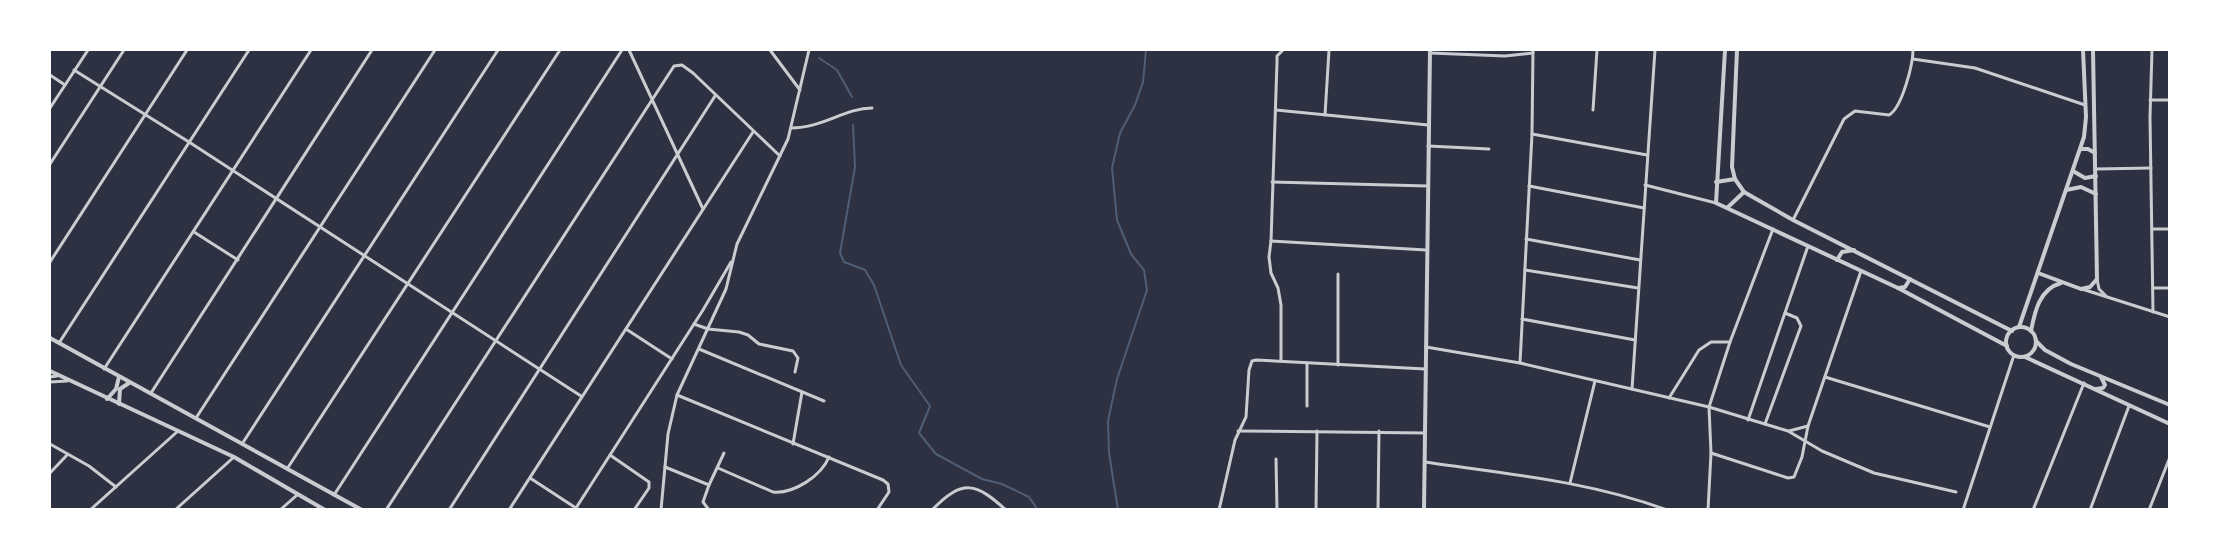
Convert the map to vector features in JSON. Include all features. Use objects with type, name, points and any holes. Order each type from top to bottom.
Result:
[{"type":"street","points":[[50,108],[88,50]]},
{"type":"street","points":[[50,164],[124,50]]},
{"type":"street","points":[[50,262],[187,50]]},
{"type":"street","points":[[59,343],[249,50]]},
{"type":"street","points":[[104,369],[311,50]]},
{"type":"street","points":[[150,394],[372,50]]},
{"type":"street","points":[[196,418],[435,50]]},
{"type":"street","points":[[242,444],[498,50]]},
{"type":"street","points":[[287,469],[560,50]]},
{"type":"street","points":[[334,495],[622,50]]},
{"type":"street","points":[[629,50],[703,209]]},
{"type":"street","points":[[770,50],[800,90]]},
{"type":"street","points":[[662,510],[668,434],[677,395],[731,275],[737,244],[780,156],[791,128],[809,50]]},
{"type":"street","points":[[1325,115],[1329,50]]},
{"type":"street","points":[[1593,111],[1597,50]]},
{"type":"street","points":[[1632,389],[1655,50]]},
{"type":"street","points":[[1716,203],[1725,50]]},
{"type":"street","points":[[1737,50],[1732,156],[1735,179],[1744,192],[1793,220],[2012,331]]},
{"type":"street","points":[[1793,220],[1844,119],[1855,111],[1883,115],[1894,112],[1898,108],[1913,59],[1913,50]]},
{"type":"street","points":[[2007,346],[2008,335],[2019,327],[2081,149],[2086,126],[2083,50]]},
{"type":"street","points":[[2093,50],[2097,279],[2099,289],[2107,298]]},
{"type":"street","points":[[2152,50],[2150,100],[2153,312]]},
{"type":"street","points":[[1281,51],[1277,62],[1269,257],[1271,273],[1278,288],[1281,305],[1281,362]]},
{"type":"street","points":[[1424,510],[1430,52],[1505,56],[1533,51],[1532,135],[1520,363]]},
{"type":"street","points":[[1913,59],[1975,68],[2085,105]]},
{"type":"street","points":[[386,510],[651,98],[674,66],[682,65],[780,156]]},
{"type":"street","points":[[74,70],[146,114],[581,396]]},
{"type":"street","points":[[50,75],[65,85]]},
{"type":"street","points":[[449,510],[715,96]]},
{"type":"street","points":[[2150,100],[2169,100]]},
{"type":"street","points":[[791,128],[809,128],[859,110],[872,108]]},
{"type":"street","points":[[1276,110],[1428,125]]},
{"type":"street","points":[[509,510],[753,132]]},
{"type":"street","points":[[1532,135],[1647,155]]},
{"type":"street","points":[[1428,147],[1489,149]]},
{"type":"street","points":[[2081,149],[2088,149],[2095,154]]},
{"type":"street","points":[[2096,170],[2151,168]]},
{"type":"street","points":[[2073,171],[2085,178],[2096,176]]},
{"type":"street","points":[[1716,182],[1735,179]]},
{"type":"street","points":[[1272,182],[1428,186]]},
{"type":"street","points":[[1645,185],[1728,207],[1898,288],[2007,346],[2014,356],[2025,357],[2169,424]]},
{"type":"street","points":[[1529,186],[1644,208]]},
{"type":"street","points":[[2066,190],[2081,187],[2096,194]]},
{"type":"street","points":[[1728,207],[1744,192]]},
{"type":"street","points":[[1708,510],[1711,453],[1709,407],[1730,342],[1773,229]]},
{"type":"street","points":[[2153,229],[2169,229]]},
{"type":"street","points":[[194,232],[238,260]]},
{"type":"street","points":[[1526,239],[1640,260]]},
{"type":"street","points":[[1271,241],[1426,250]]},
{"type":"street","points":[[1748,420],[1808,246]]},
{"type":"street","points":[[1837,260],[1842,252],[1854,250]]},
{"type":"street","points":[[530,478],[578,509],[732,261]]},
{"type":"street","points":[[1525,270],[1638,288]]},
{"type":"street","points":[[1711,453],[1791,478],[1796,474],[1808,426],[1861,271]]},
{"type":"street","points":[[2038,273],[2062,283],[2169,317]]},
{"type":"street","points":[[1338,274],[1338,364]]},
{"type":"street","points":[[1898,288],[1905,287],[1910,278]]},
{"type":"street","points":[[2080,289],[2090,287],[2097,279]]},
{"type":"street","points":[[2062,283],[2050,286],[2044,293],[2033,318],[2031,331],[2036,341],[2045,350],[2063,359],[2169,405]]},
{"type":"street","points":[[2154,288],[2169,288]]},
{"type":"street","points":[[1766,424],[1801,326],[1797,318],[1785,313]]},
{"type":"street","points":[[1522,319],[1635,340]]},
{"type":"street","points":[[694,324],[708,329],[739,332],[759,344],[793,351],[798,358],[795,372]]},
{"type":"street","points":[[2019,327],[2031,331]]},
{"type":"street","points":[[626,329],[672,359]]},
{"type":"street","points":[[50,338],[362,510]]},
{"type":"street","points":[[2025,357],[2033,351],[2036,341]]},
{"type":"street","points":[[1669,398],[1700,350],[1711,342],[1730,342]]},
{"type":"street","points":[[1426,347],[1520,363],[1709,407],[1788,431],[1804,442],[1874,473],[1956,492]]},
{"type":"street","points":[[699,350],[824,401]]},
{"type":"street","points":[[1963,510],[2014,356]]},
{"type":"street","points":[[1219,510],[1238,431],[1246,417],[1249,370],[1252,361],[1425,369]]},
{"type":"street","points":[[1307,363],[1307,406]]},
{"type":"street","points":[[50,371],[67,381],[180,430],[234,457],[325,510]]},
{"type":"street","points":[[50,377],[57,376]]},
{"type":"street","points":[[2096,389],[2103,388],[2105,385],[2101,376]]},
{"type":"street","points":[[107,399],[117,389],[119,377]]},
{"type":"street","points":[[1825,377],[1990,427]]},
{"type":"street","points":[[50,382],[67,381]]},
{"type":"street","points":[[1570,483],[1595,381]]},
{"type":"street","points":[[119,404],[120,389],[130,383]]},
{"type":"street","points":[[2033,510],[2084,383]]},
{"type":"street","points":[[793,444],[802,391]]},
{"type":"street","points":[[677,395],[870,474],[888,484],[889,492],[877,510]]},
{"type":"street","points":[[2090,510],[2129,406]]},
{"type":"street","points":[[1788,431],[1808,426]]},
{"type":"street","points":[[90,510],[180,430]]},
{"type":"street","points":[[1238,431],[1379,431],[1425,434]]},
{"type":"street","points":[[1316,510],[1317,431]]},
{"type":"street","points":[[1378,510],[1379,431]]},
{"type":"street","points":[[50,444],[88,466],[116,487]]},
{"type":"street","points":[[709,510],[703,502],[724,453]]},
{"type":"street","points":[[50,472],[67,455]]},
{"type":"street","points":[[610,456],[650,484],[634,510]]},
{"type":"street","points":[[175,510],[234,457]]},
{"type":"street","points":[[718,468],[780,493],[817,474],[823,469],[829,457]]},
{"type":"street","points":[[2149,510],[2169,457]]},
{"type":"street","points":[[1276,459],[1277,510]]},
{"type":"street","points":[[1425,462],[1609,490],[1667,510]]},
{"type":"street","points":[[665,467],[709,485]]},
{"type":"street","points":[[932,510],[956,491],[975,488],[986,491],[1006,510]]},
{"type":"street","points":[[280,510],[297,495]]},
{"type":"waterway","points":[[1118,510],[1109,453],[1108,421],[1117,379],[1147,290],[1144,270],[1131,254],[1117,220],[1112,168],[1120,133],[1135,105],[1143,82],[1146,50]]},
{"type":"waterway","points":[[819,58],[837,70],[852,97]]},
{"type":"waterway","points":[[853,125],[855,167],[840,253],[844,262],[865,270],[874,285],[901,365],[930,406],[919,433],[936,454],[982,479],[1002,484],[1029,497],[1038,510]]}]
